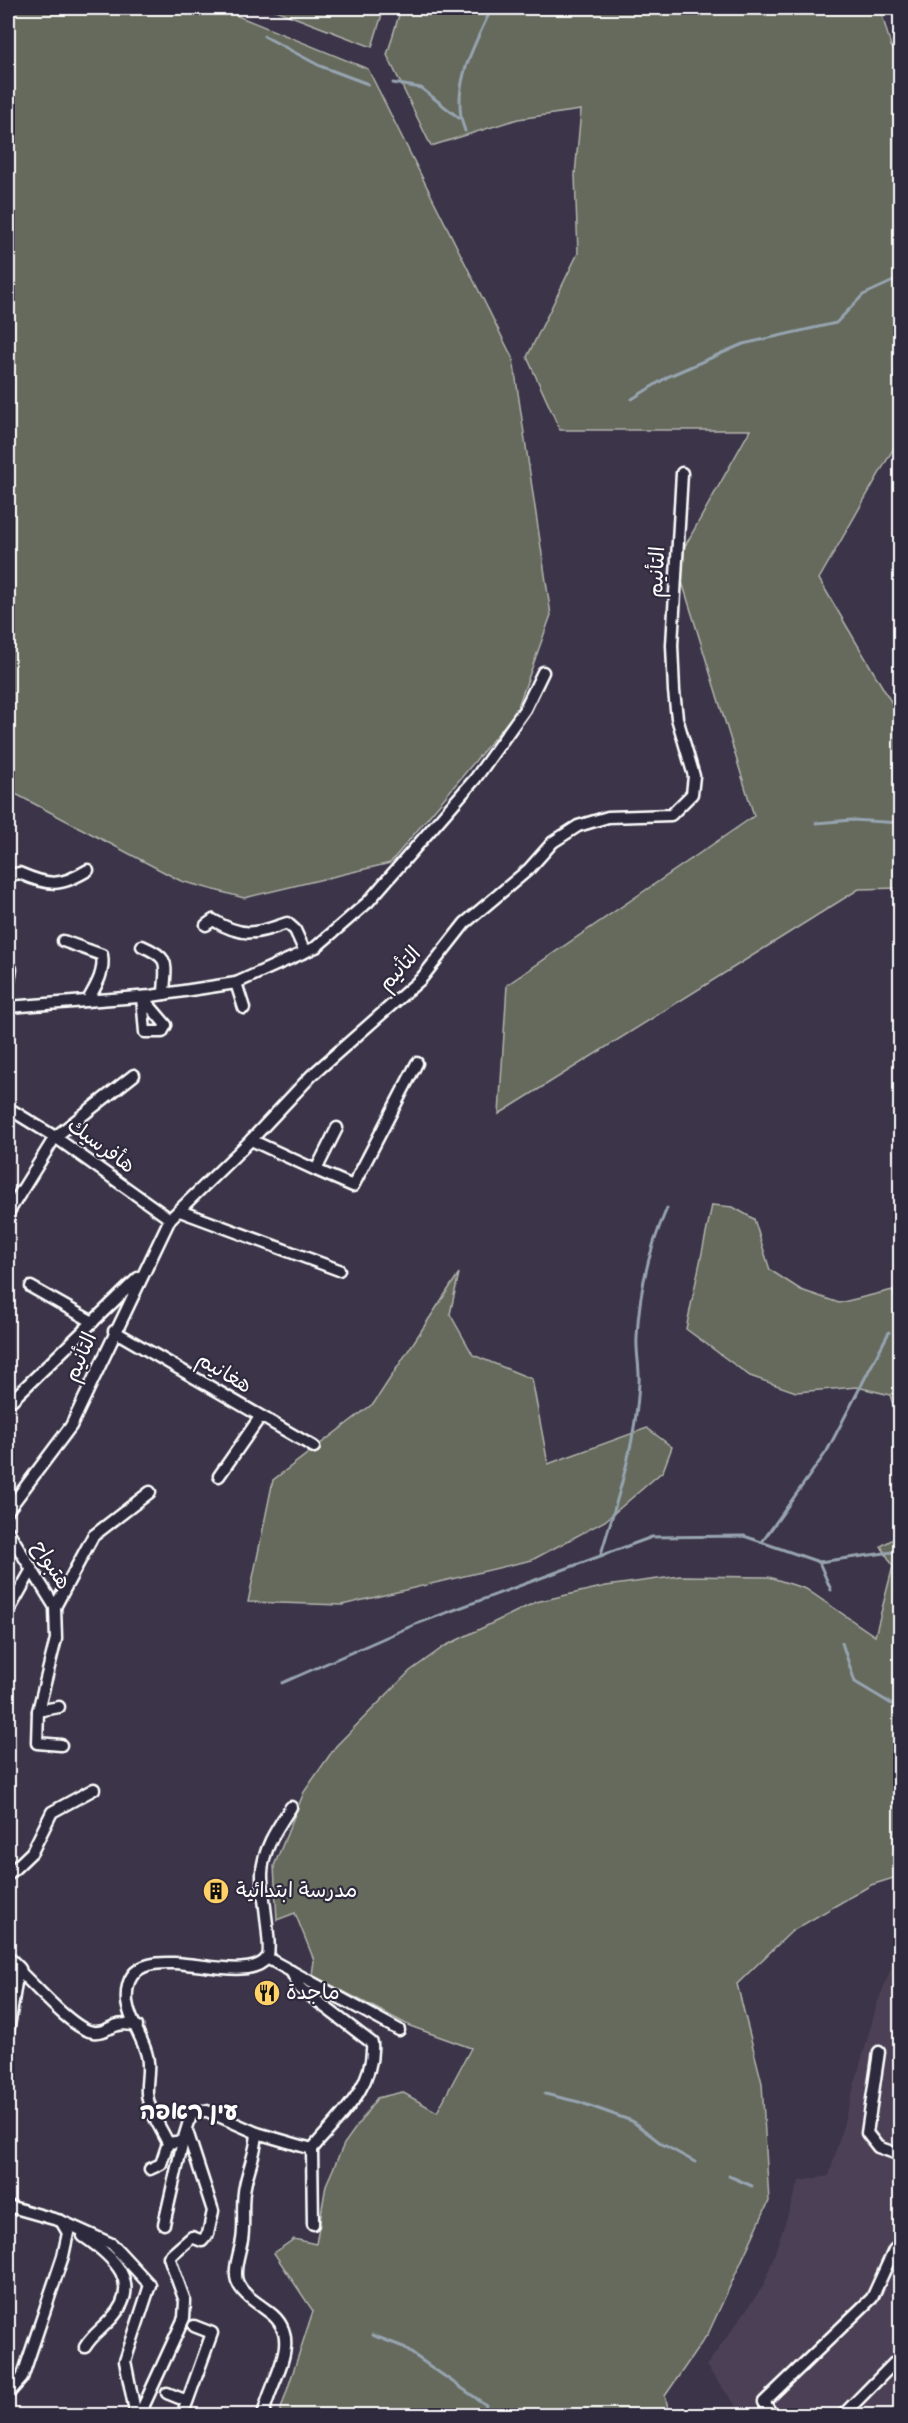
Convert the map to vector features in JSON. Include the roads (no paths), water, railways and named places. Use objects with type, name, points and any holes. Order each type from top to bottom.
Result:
[{"type":"street","name":"التأنيم","points":[[8,1510],[71,1426],[114,1331],[170,1218],[180,1211],[251,1140],[311,1076],[421,979],[465,923],[529,869],[553,842],[578,826],[608,817],[671,815],[692,794],[694,776],[677,718],[672,645],[682,473]]},
{"type":"street","points":[[8,1007],[142,997],[236,982],[316,947],[368,902],[475,779],[525,709],[543,672]]},
{"type":"street","points":[[8,876],[19,873],[39,882],[68,883],[88,870]]},
{"type":"street","points":[[206,925],[213,920],[238,933],[254,933],[287,922],[295,930],[305,952]]},
{"type":"street","points":[[63,941],[102,954],[103,964],[99,980],[88,1000]]},
{"type":"street","points":[[142,946],[160,953],[165,961],[164,994]]},
{"type":"street","points":[[8,965],[11,969],[8,986]]},
{"type":"street","points":[[236,982],[244,1008]]},
{"type":"street","points":[[251,1140],[353,1186],[417,1063]]},
{"type":"street","points":[[8,1213],[55,1137],[134,1075]]},
{"type":"street","name":"هأفرسيك","points":[[8,1108],[55,1137],[170,1218]]},
{"type":"street","points":[[316,1170],[337,1128]]},
{"type":"street","points":[[180,1211],[339,1270]]},
{"type":"street","points":[[8,1400],[12,1400],[144,1272]]},
{"type":"street","points":[[31,1287],[93,1322]]},
{"type":"street","name":"هغانيم","points":[[114,1331],[314,1448]]},
{"type":"street","points":[[219,1476],[260,1417]]},
{"type":"street","points":[[55,1607],[93,1536],[150,1492]]},
{"type":"street","name":"هتبواح","points":[[8,1531],[55,1607],[56,1639],[38,1710],[37,1743],[61,1745]]},
{"type":"street","points":[[8,1611],[31,1571]]},
{"type":"street","points":[[38,1710],[59,1707]]},
{"type":"street","points":[[8,1875],[32,1852],[52,1812],[94,1789]]},
{"type":"street","points":[[150,2169],[161,2163],[168,2143],[149,2103],[147,2055],[128,2008],[129,1983],[141,1968],[159,1963],[248,1969],[256,1968],[267,1958],[270,1945],[263,1905],[264,1862],[276,1830],[291,1807]]},
{"type":"street","points":[[267,1958],[399,2030]]},
{"type":"street","points":[[13,1965],[63,2014],[86,2031],[97,2033],[122,2022],[137,2026]]},
{"type":"street","points":[[8,2033],[13,1965]]},
{"type":"street","points":[[291,1971],[300,1988],[372,2043],[373,2061],[364,2086],[312,2149],[313,2224]]},
{"type":"street","points":[[879,2052],[867,2133],[878,2146],[900,2155]]},
{"type":"street","points":[[164,2224],[191,2115],[199,2110],[224,2116],[258,2133],[312,2149]]},
{"type":"street","points":[[258,2133],[256,2155],[244,2187],[245,2209],[237,2281],[246,2295],[282,2324],[287,2334],[286,2349],[263,2415]]},
{"type":"street","points":[[168,2143],[185,2136]]},
{"type":"street","points":[[137,2415],[184,2318],[185,2301],[169,2257],[192,2237],[202,2241],[208,2234],[212,2219],[213,2211],[185,2136]]},
{"type":"street","points":[[8,2206],[61,2221],[112,2244],[150,2285],[125,2361],[137,2415]]},
{"type":"street","points":[[61,2221],[95,2245],[115,2263],[123,2275],[126,2289],[122,2305],[111,2319],[91,2337],[85,2347]]},
{"type":"street","points":[[8,2394],[22,2378],[63,2256],[68,2233],[61,2221]]},
{"type":"street","points":[[773,2415],[764,2402],[872,2298],[894,2250],[900,2244]]},
{"type":"street","points":[[182,2415],[196,2362],[212,2333],[194,2326]]},
{"type":"street","points":[[842,2415],[900,2357]]},
{"type":"street","points":[[167,2393],[187,2402]]},
{"type":"waterway","points":[[465,131],[461,115],[462,83],[471,52],[492,8]]},
{"type":"waterway","points":[[264,36],[320,66],[368,84]]},
{"type":"waterway","points":[[393,83],[421,88],[459,118]]},
{"type":"waterway","points":[[632,399],[669,376],[743,344],[836,323],[863,295],[900,278]]},
{"type":"waterway","points":[[816,823],[852,820],[900,823]]},
{"type":"waterway","points":[[601,1554],[625,1470],[634,1427],[639,1383],[637,1337],[640,1304],[650,1255],[667,1208]]},
{"type":"waterway","points":[[762,1542],[827,1451],[889,1332]]},
{"type":"waterway","points":[[282,1683],[416,1624],[652,1537],[744,1536],[819,1562],[831,1590]]},
{"type":"waterway","points":[[819,1562],[900,1551]]},
{"type":"waterway","points":[[842,1643],[855,1682],[900,1709]]},
{"type":"waterway","points":[[545,2094],[579,2102],[632,2121],[662,2144],[695,2162]]},
{"type":"waterway","points":[[729,2176],[752,2186]]},
{"type":"waterway","points":[[372,2335],[401,2346],[486,2405]]},
{"type":"place","name":"مدرسة ابتدائية","points":[[216,1891]]},
{"type":"place","name":"ماجدة","points":[[267,1993]]},
{"type":"district","name":"עין ראפה","points":[[189,2112]]}]
